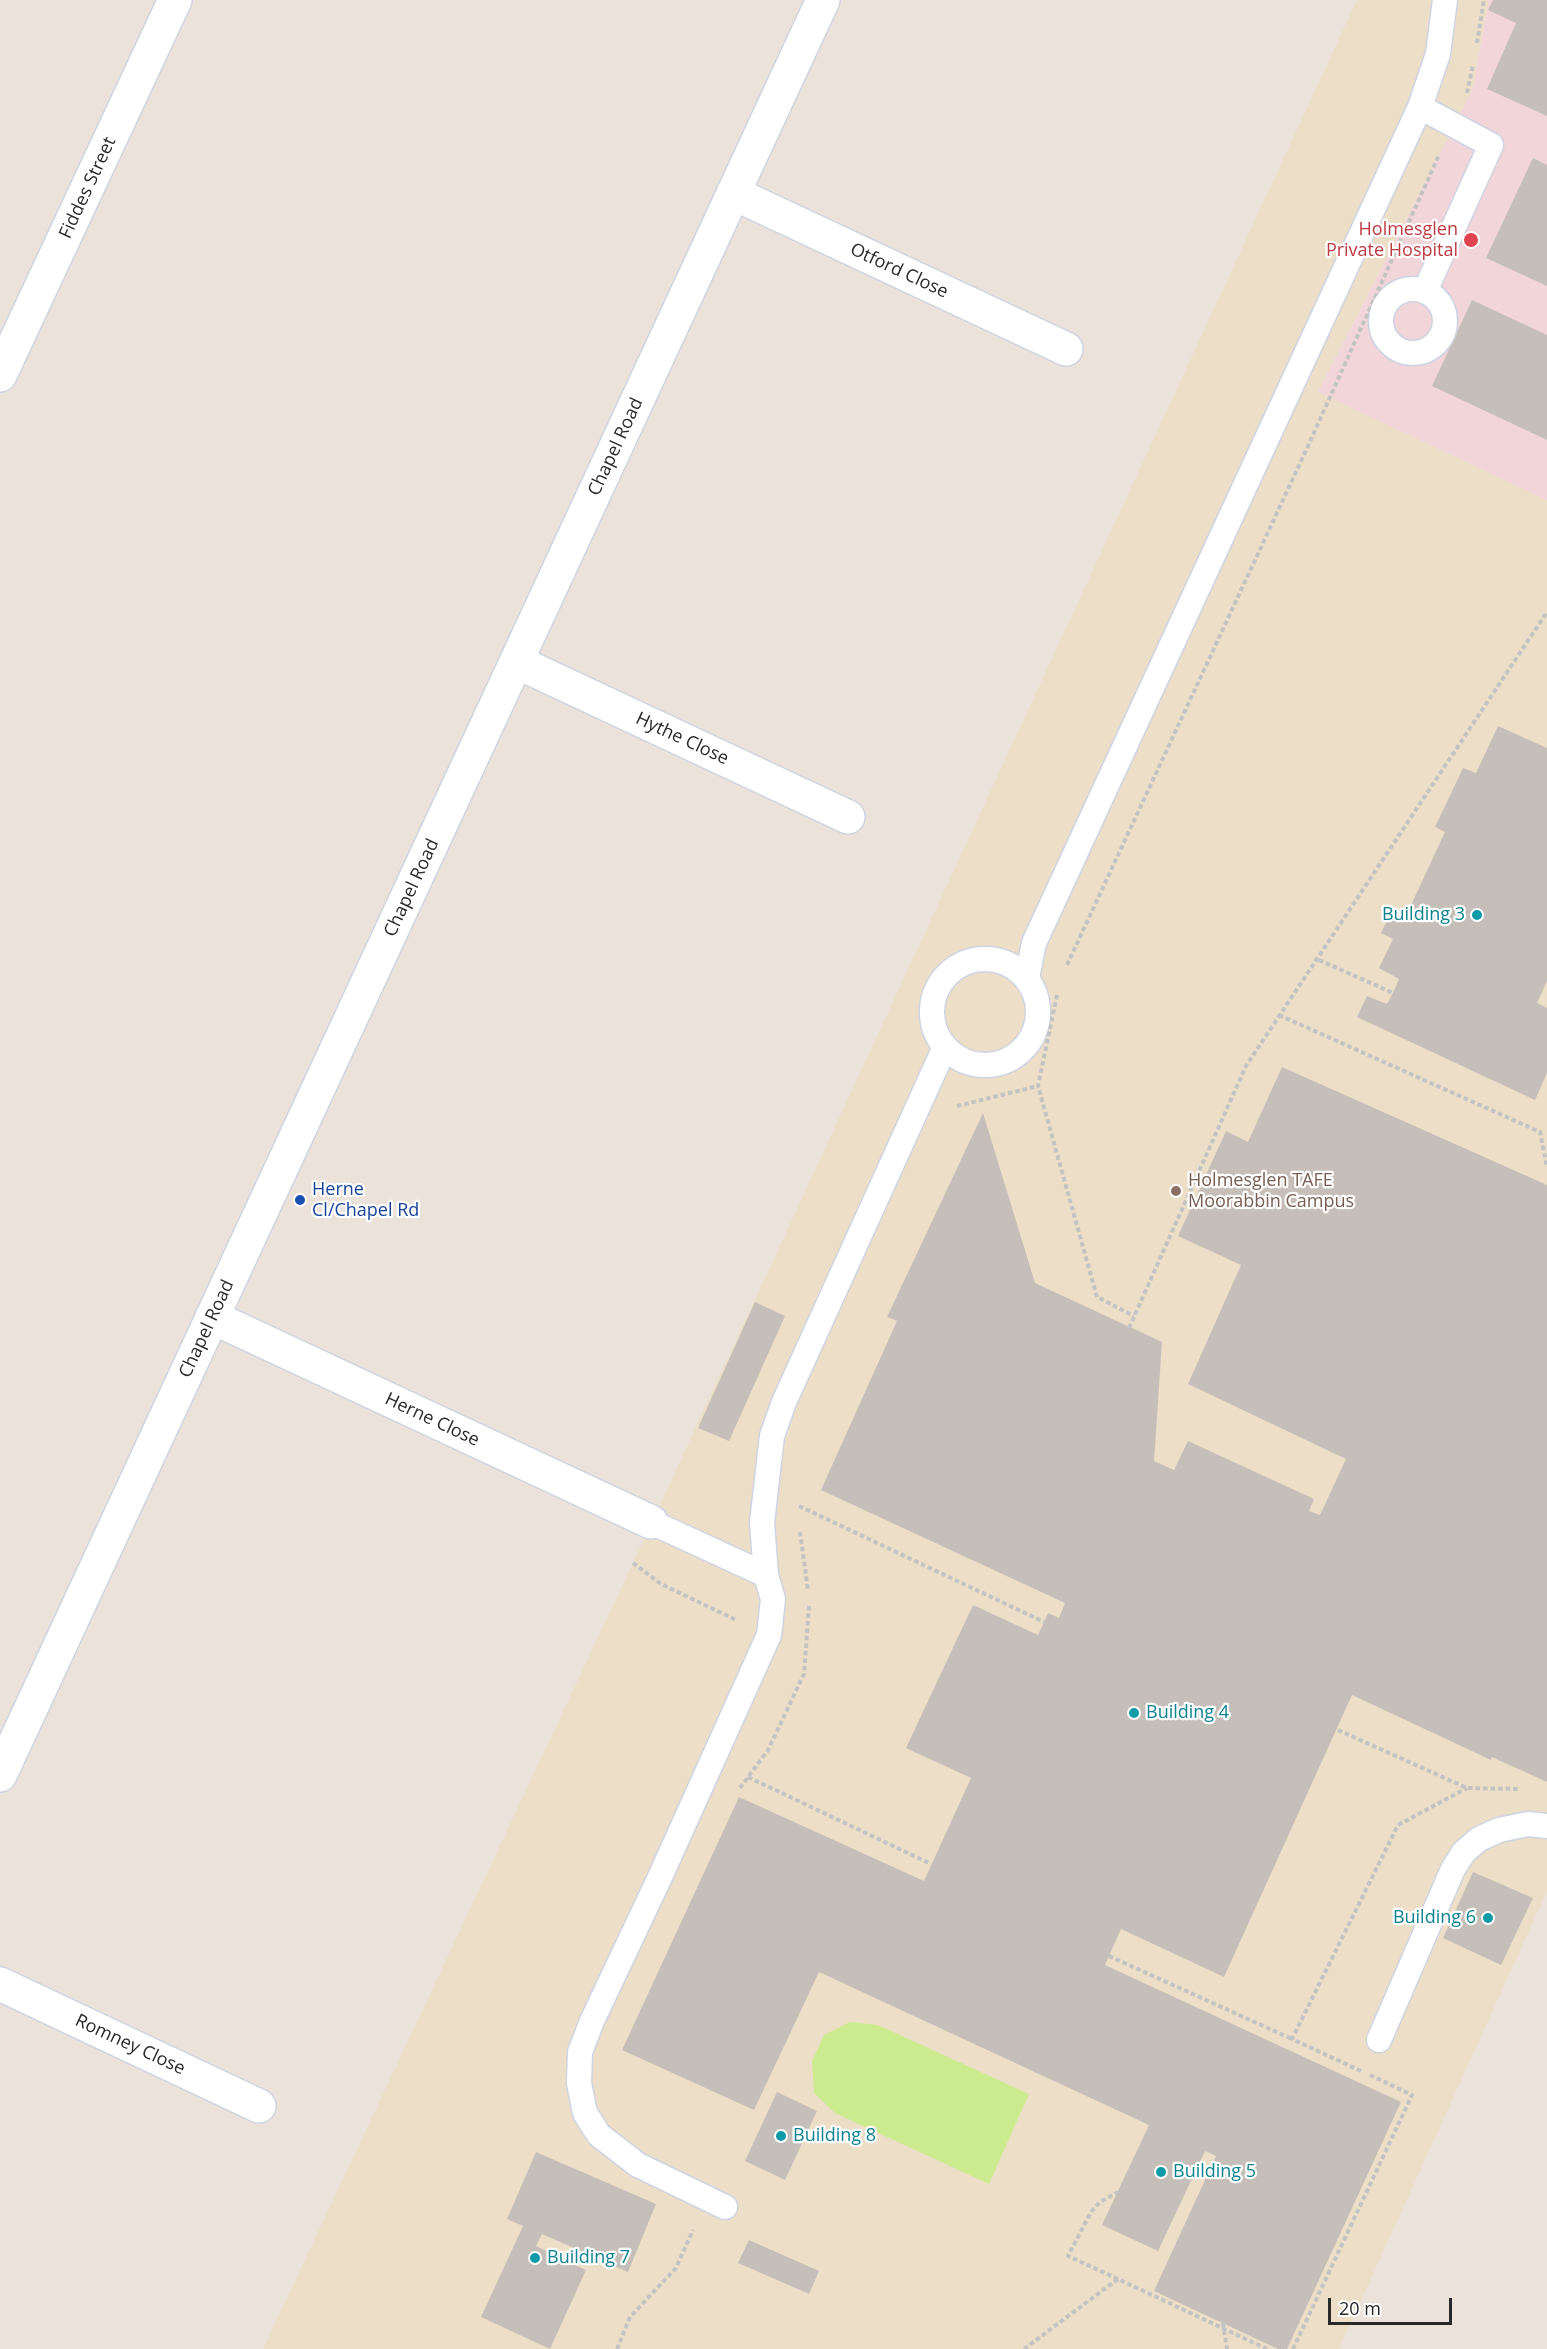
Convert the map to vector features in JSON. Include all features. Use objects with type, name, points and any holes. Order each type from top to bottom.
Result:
[{"type":"street","name":"Fiddes Street","points":[[0,375],[175,0]]},
{"type":"street","name":"Chapel Road","points":[[0,1775],[823,0]]},
{"type":"street","name":"Otford Close","points":[[733,193],[1066,349]]},
{"type":"street","name":"Hythe Close","points":[[517,662],[848,817]]},
{"type":"street","name":"Herne Close","points":[[213,1317],[651,1522]]},
{"type":"street","name":"Romney Close","points":[[0,1984],[259,2106]]},
{"type":"lane","points":[[1027,978],[1035,943],[1420,107],[1438,54],[1445,0]]},
{"type":"lane","points":[[1420,107],[1453,123],[1491,146],[1425,291]]},
{"type":"lane","points":[[995,960],[1012,966],[1027,978],[1036,994],[1039,1012],[1036,1031],[1026,1047],[1012,1059],[995,1065],[977,1065],[959,1059],[945,1047],[936,1034],[932,1004],[945,977],[968,963],[995,960]]},
{"type":"lane","points":[[716,2203],[638,2165],[599,2135],[585,2113],[579,2083],[580,2052],[592,2020],[660,1877],[769,1635],[772,1599],[766,1575],[762,1523],[772,1436],[784,1402],[945,1047]]},
{"type":"lane","points":[[651,1522],[766,1575]]},
{"type":"lane","points":[[1379,2040],[1453,1869],[1464,1852],[1479,1839],[1500,1830],[1528,1824],[1547,1826]]},
{"type":"path","points":[[1476,45],[1484,0]]},
{"type":"path","points":[[1066,967],[1308,446],[1469,89],[1474,56]]},
{"type":"path","points":[[1128,1328],[1246,1066],[1319,960],[1547,612]]},
{"type":"path","points":[[1319,960],[1393,993]]},
{"type":"path","points":[[1059,988],[1038,1086],[1097,1297],[1134,1316]]},
{"type":"path","points":[[1279,1015],[1540,1132],[1547,1167]]},
{"type":"path","points":[[955,1107],[1038,1086]]},
{"type":"path","points":[[797,1515],[795,1504],[1044,1622]]},
{"type":"path","points":[[736,1794],[768,1750],[804,1674],[808,1600],[799,1526]]},
{"type":"path","points":[[633,1563],[661,1584],[686,1598],[769,1635],[794,1649],[806,1662]]},
{"type":"path","points":[[1338,1730],[1467,1788],[1530,1789]]},
{"type":"path","points":[[748,1777],[931,1864]]},
{"type":"path","points":[[1292,2038],[1398,1825],[1467,1788]]},
{"type":"path","points":[[1109,1956],[1412,2095],[1293,2349]]},
{"type":"path","points":[[1118,2192],[1100,2202],[1091,2212],[1068,2256],[1267,2349]]},
{"type":"path","points":[[617,2349],[630,2317],[676,2268],[716,2203]]},
{"type":"path","points":[[1024,2349],[1118,2279]]},
{"type":"path","points":[[1222,2323],[1227,2349]]},
{"type":"shaded area","name":"Holmesglen TAFE Moorabbin Campus","points":[[1357,0],[1489,0],[1473,89],[1318,392],[1547,500],[1547,1891],[1339,2349],[263,2349],[633,1563]]},
{"type":"shaded area","name":"Holmesglen Private Hospital","points":[[1489,0],[1547,0],[1547,500],[1318,392],[1473,89]]},
{"type":"green space","points":[[850,2022],[878,2025],[1029,2094],[989,2184],[835,2113],[814,2093],[812,2061],[824,2035]]},
{"type":"building","points":[[1493,0],[1547,0],[1547,116],[1487,89],[1516,23],[1488,10]]},
{"type":"building","points":[[1533,158],[1547,165],[1547,286],[1486,258]]},
{"type":"building","points":[[1472,300],[1547,335],[1547,440],[1432,386]]},
{"type":"building","name":"Building 3","points":[[1498,726],[1547,748],[1547,981],[1537,1003],[1547,1008],[1547,1073],[1535,1100],[1357,1017],[1367,996],[1387,1004],[1393,993],[1399,979],[1379,968],[1393,939],[1381,933],[1391,912],[1405,918],[1445,832],[1435,827],[1463,768],[1476,773]]},
{"type":"building","name":"Building 4","points":[[1282,1067],[1547,1185],[1547,1782],[1492,1757],[1491,1760],[1352,1695],[1224,1977],[1121,1929],[1105,1965],[1401,2102],[1287,2349],[1278,2349],[1154,2291],[1216,2156],[1205,2151],[1158,2251],[1102,2225],[1149,2125],[819,1972],[754,2110],[622,2050],[739,1797],[924,1881],[971,1778],[906,1748],[973,1605],[1038,1635],[1048,1613],[1059,1618],[1065,1603],[821,1490],[897,1321],[887,1317],[983,1113],[1035,1283],[1162,1342],[1154,1461],[1174,1470],[1188,1441],[1314,1499],[1309,1511],[1320,1515],[1346,1459],[1188,1384],[1241,1265],[1178,1236],[1226,1131],[1248,1142]]},
{"type":"building","points":[[755,1302],[785,1316],[729,1441],[698,1428]]},
{"type":"building","name":"Building 6","points":[[1473,1872],[1533,1898],[1501,1965],[1443,1938]]},
{"type":"building","name":"Building 8","points":[[777,2092],[817,2111],[785,2180],[745,2161]]},
{"type":"building","name":"Building 7","points":[[536,2152],[656,2204],[628,2272],[542,2234],[536,2246],[586,2270],[550,2349],[481,2317],[523,2226],[507,2219]]},
{"type":"building","points":[[749,2240],[819,2271],[809,2294],[738,2263]]},
{"type":"place","name":"Holmesglen Private Hospital","points":[[1471,240]]},
{"type":"place","name":"Building 3","points":[[1477,915]]},
{"type":"place","name":"Holmesglen TAFE Moorabbin Campus","points":[[1176,1191]]},
{"type":"place","name":"Herne Cl/Chapel Rd","points":[[300,1200]]},
{"type":"place","name":"Building 4","points":[[1134,1713]]},
{"type":"place","name":"Building 6","points":[[1488,1918]]},
{"type":"place","name":"Building 8","points":[[781,2136]]},
{"type":"place","name":"Building 5","points":[[1161,2172]]},
{"type":"place","name":"Building 7","points":[[535,2258]]}]
